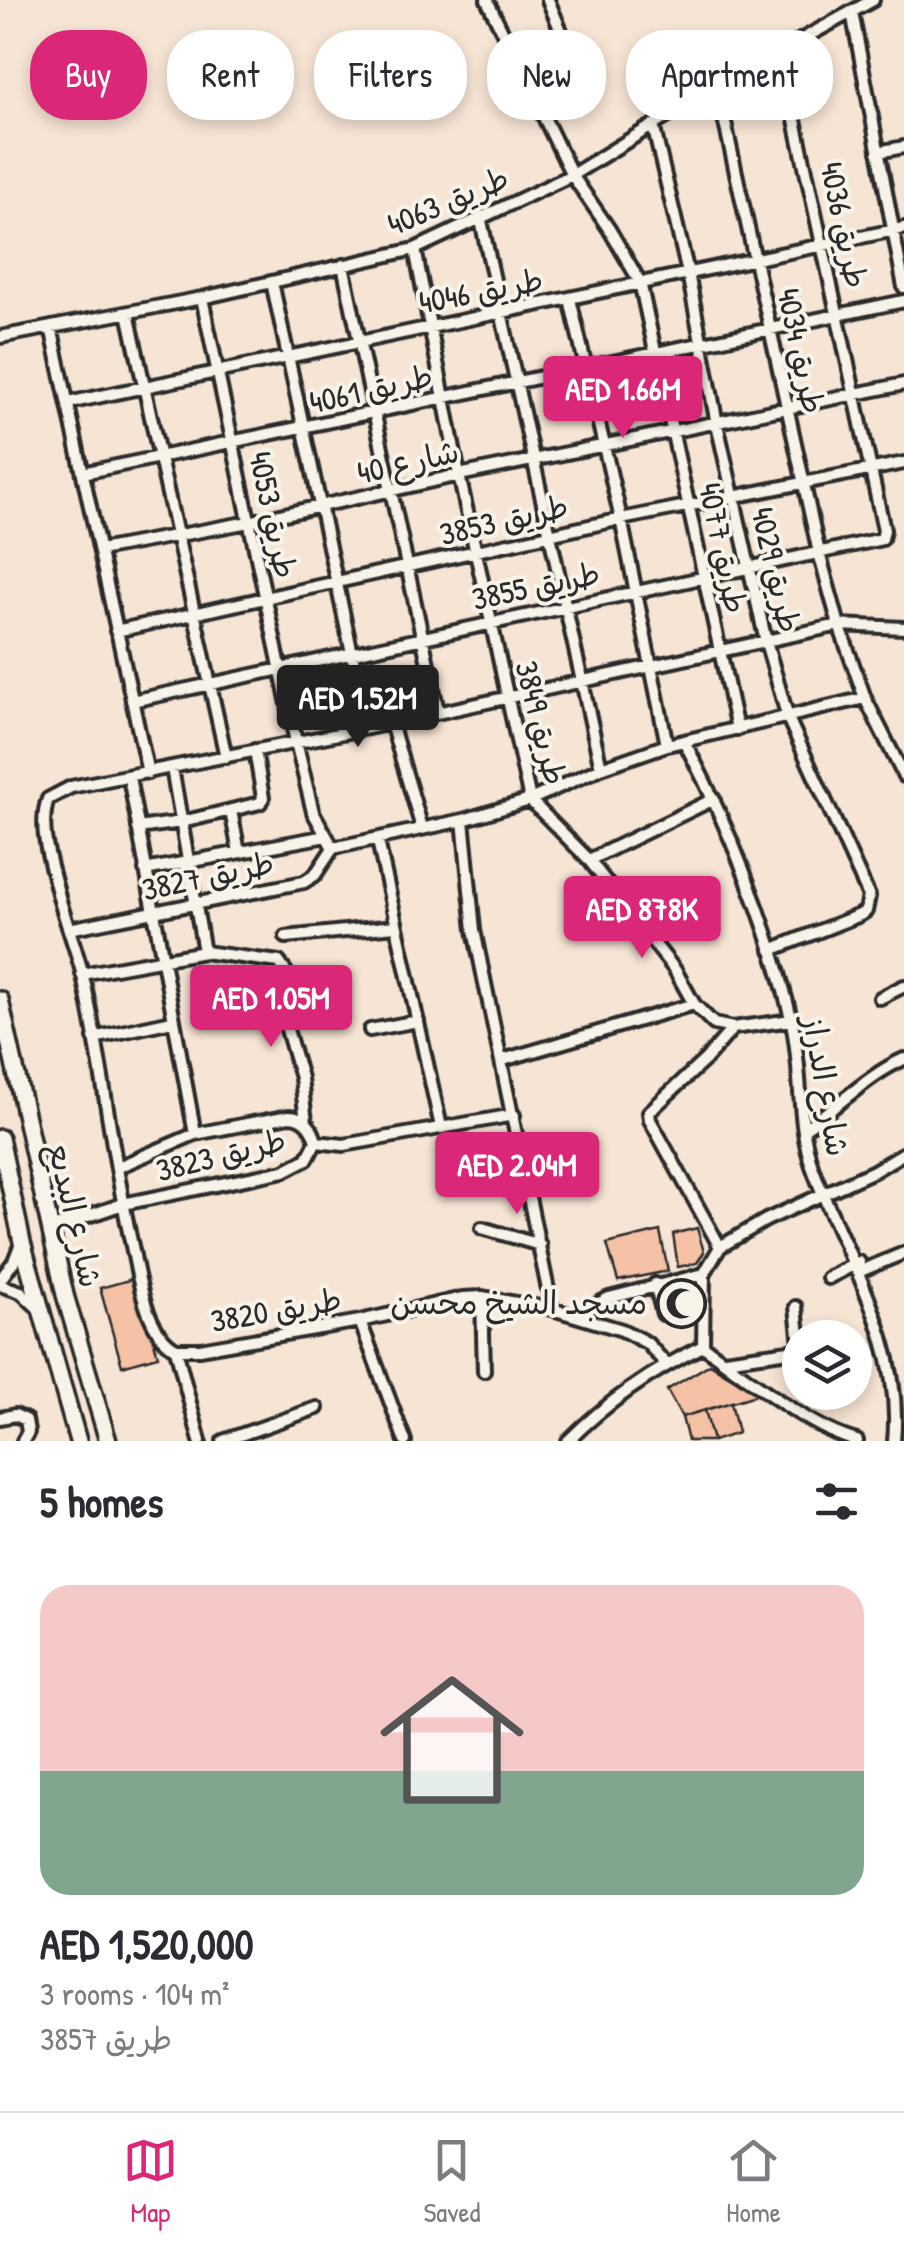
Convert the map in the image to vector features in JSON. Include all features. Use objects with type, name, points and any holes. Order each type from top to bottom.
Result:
[{"type":"main road","name":"شارع البديع","points":[[0,1000],[65,1295],[108,1441]]},
{"type":"main road","name":"شارع البديع","points":[[0,1138],[22,1242],[78,1441]]},
{"type":"street","name":"طريق 4077","points":[[487,0],[572,175],[640,282],[737,729]]},
{"type":"street","points":[[548,0],[561,30]]},
{"type":"street","name":"طريق 4063","points":[[819,30],[872,0]]},
{"type":"street","points":[[852,12],[878,152],[899,229],[904,287]]},
{"type":"street","name":"طريق 4063","points":[[0,337],[202,298],[415,249],[572,175],[661,120]]},
{"type":"street","name":"طريق 4034","points":[[724,120],[818,553],[866,698],[904,776]]},
{"type":"street","name":"طريق 4036","points":[[795,120],[870,470]]},
{"type":"street","name":"طريق 4029","points":[[653,125],[766,642],[788,718],[866,888],[868,904],[860,915],[771,950]]},
{"type":"street","points":[[878,152],[904,146]]},
{"type":"street","points":[[480,216],[601,768]]},
{"type":"street","name":"طريق 4046","points":[[68,403],[899,229]]},
{"type":"street","name":"طريق 3849","points":[[415,249],[459,475],[530,800],[589,860],[674,970],[694,1004],[714,1024],[733,1028]]},
{"type":"street","points":[[343,265],[438,712]]},
{"type":"street","points":[[272,282],[368,728]]},
{"type":"street","name":"طريق 4053","points":[[202,298],[296,742],[314,812],[333,848]]},
{"type":"street","points":[[570,299],[621,519],[667,745]]},
{"type":"street","name":"طريق 4061","points":[[83,474],[904,301]]},
{"type":"street","points":[[128,313],[226,756]]},
{"type":"street","points":[[51,327],[148,773]]},
{"type":"street","name":"شارع 40","points":[[100,550],[178,537],[904,384]]},
{"type":"street","name":"طريق 3853","points":[[116,631],[621,519],[904,463]]},
{"type":"street","name":"طريق 3855","points":[[132,701],[882,539],[884,530],[870,470]]},
{"type":"street","points":[[200,1441],[176,1348],[162,1338],[152,1318],[123,1204],[82,974],[48,846],[44,822],[48,799],[63,790],[839,625],[904,628]]},
{"type":"street","points":[[333,848],[378,841],[530,800],[601,768],[667,745],[866,698]]},
{"type":"street","points":[[391,723],[422,828]]},
{"type":"street","name":"شارع الدراز","points":[[684,741],[714,799],[771,950],[792,1020],[813,1168],[861,1266],[900,1361],[902,1405],[894,1441]]},
{"type":"street","points":[[890,746],[904,743]]},
{"type":"street","points":[[138,828],[182,822],[262,802],[255,750]]},
{"type":"street","points":[[172,768],[204,952]]},
{"type":"street","points":[[129,777],[195,1134]]},
{"type":"street","points":[[589,860],[714,799]]},
{"type":"street","points":[[231,811],[239,852]]},
{"type":"street","points":[[463,820],[474,930],[552,1309]]},
{"type":"street","points":[[145,870],[326,836]]},
{"type":"street","points":[[378,841],[441,1127]]},
{"type":"street","name":"طريق 3827","points":[[69,929],[304,882],[315,874],[333,848]]},
{"type":"street","points":[[286,937],[395,926]]},
{"type":"street","points":[[82,974],[204,952],[279,962],[286,972],[285,1028],[298,1067],[306,1122]]},
{"type":"street","points":[[880,998],[904,986]]},
{"type":"street","points":[[502,1060],[694,1004]]},
{"type":"street","points":[[720,1247],[650,1120],[650,1112],[733,1028],[792,1020]]},
{"type":"street","points":[[370,1030],[418,1021]]},
{"type":"street","points":[[94,1038],[172,1022]]},
{"type":"street","points":[[806,1128],[882,1070],[904,1059]]},
{"type":"street","name":"طريق 3823","points":[[50,1230],[123,1204],[284,1171],[307,1160],[316,1142],[344,1146],[514,1115]]},
{"type":"street","points":[[118,1167],[195,1134],[289,1116],[306,1122],[316,1142]]},
{"type":"street","points":[[704,1346],[704,1274],[720,1247],[766,1220],[874,1172],[904,1153]]},
{"type":"street","points":[[482,1228],[540,1245]]},
{"type":"street","points":[[22,1242],[0,1283],[21,1292],[40,1311]]},
{"type":"street","points":[[828,1278],[904,1253]]},
{"type":"street","points":[[576,1315],[609,1298],[704,1274]]},
{"type":"street","points":[[655,1284],[663,1314]]},
{"type":"street","points":[[482,1297],[484,1371]]},
{"type":"street","name":"طريق 3820","points":[[176,1348],[200,1349],[482,1297],[552,1309],[636,1335],[666,1364]]},
{"type":"street","points":[[796,1308],[797,1320]]},
{"type":"street","points":[[360,1320],[404,1441]]},
{"type":"street","points":[[704,1346],[810,1419],[857,1441]]},
{"type":"street","points":[[568,1441],[588,1421],[666,1364],[704,1346]]},
{"type":"street","points":[[724,1360],[782,1352]]},
{"type":"street","points":[[223,1441],[252,1435],[317,1408]]},
{"type":"street","points":[[0,1418],[15,1415],[26,1420],[28,1432],[22,1441]]},
{"type":"building","points":[[697,1228],[704,1252],[697,1263],[678,1267],[673,1234]]},
{"type":"building","points":[[660,1231],[668,1271],[618,1281],[607,1244]]},
{"type":"building","points":[[136,1278],[158,1356],[122,1366],[100,1288]]},
{"type":"building","points":[[710,1364],[759,1394],[682,1417],[667,1390]]},
{"type":"building","points":[[731,1402],[738,1433],[713,1441],[705,1410]]},
{"type":"building","points":[[705,1410],[713,1441],[688,1441],[682,1417]]},
{"type":"place","name":"مسجد الشيخ محسن","points":[[682,1303]]}]
